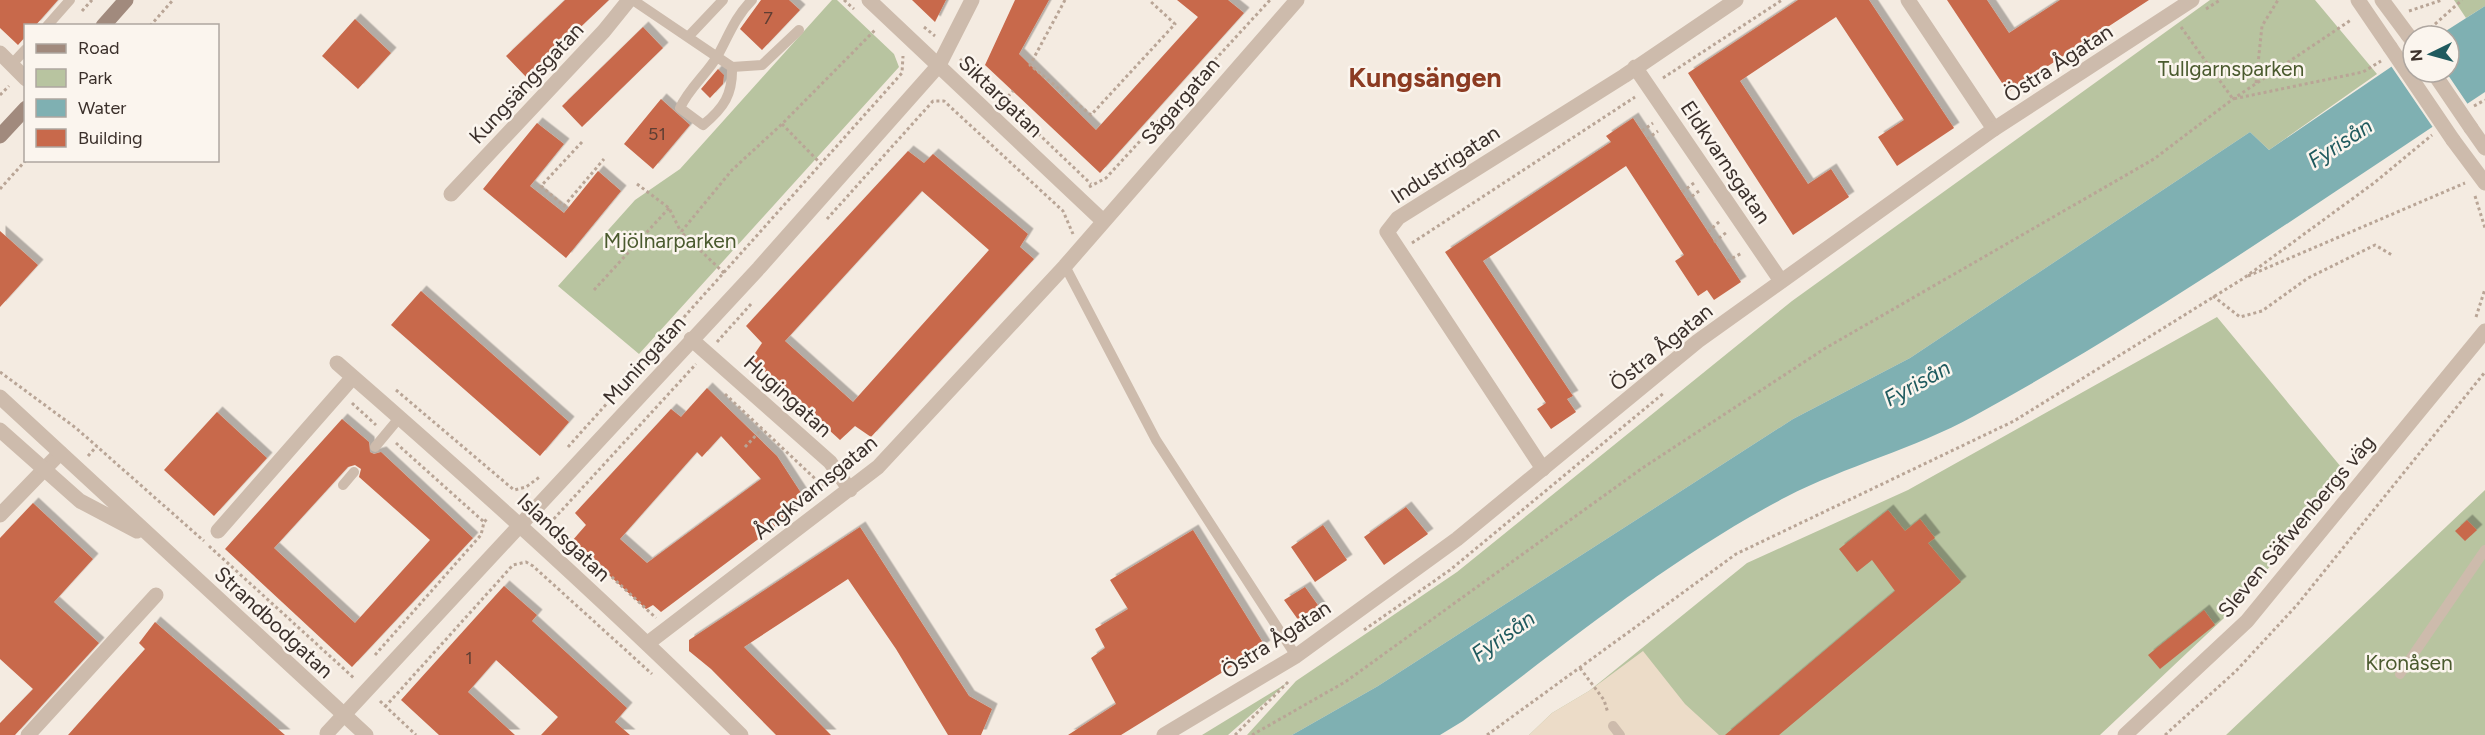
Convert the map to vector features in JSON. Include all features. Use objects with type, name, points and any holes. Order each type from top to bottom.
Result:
[{"type":"main road","points":[[105,24],[126,0]]},
{"type":"main road","points":[[0,136],[24,110]]},
{"type":"street","name":"Kungsängsgatan","points":[[451,194],[631,0]]},
{"type":"street","name":"Siktargatan","points":[[869,0],[1103,221]]},
{"type":"street","name":"Muningatan","points":[[327,733],[759,268],[939,65],[972,0]]},
{"type":"street","points":[[1908,0],[1994,129]]},
{"type":"street","name":"Östra Ågatan","points":[[1164,735],[1296,656],[1457,539],[1698,341],[1994,129],[2192,0]]},
{"type":"street","points":[[2358,0],[2386,53],[2485,183]]},
{"type":"street","points":[[2382,0],[2402,24]]},
{"type":"street","name":"Sågargatan","points":[[1103,221],[1288,3]]},
{"type":"street","name":"Industrigatan","points":[[1543,469],[1387,232],[1398,218],[1635,67],[1726,3]]},
{"type":"street","points":[[0,53],[24,77]]},
{"type":"street","name":"Eldkvarnsgatan","points":[[1635,67],[1781,281]]},
{"type":"street","points":[[2441,84],[2485,148]]},
{"type":"street","name":"Ångkvarnsgatan","points":[[648,643],[878,467],[1065,266],[1103,221]]},
{"type":"street","name":"Sleven Säfwenbergs väg","points":[[2125,735],[2247,621],[2485,331]]},
{"type":"street","name":"Hugingatan","points":[[691,339],[830,462],[850,490]]},
{"type":"street","name":"Islandsgatan","points":[[337,363],[500,506],[648,643],[741,735]]},
{"type":"street","points":[[218,531],[353,377]]},
{"type":"street","name":"Strandbodgatan","points":[[0,397],[366,735]]},
{"type":"street","name":"Strandbodgatan","points":[[0,430],[80,501],[154,539]]},
{"type":"street","points":[[0,514],[60,453]]},
{"type":"street","points":[[28,735],[156,595]]},
{"type":"lane","points":[[49,24],[70,0]]},
{"type":"lane","points":[[631,0],[732,67],[762,65],[799,30]]},
{"type":"lane","points":[[688,37],[723,0]]},
{"type":"lane","points":[[732,67],[733,87],[716,114],[703,125],[680,108],[686,96],[717,57],[733,21],[752,0]]},
{"type":"lane","points":[[11,65],[24,51]]},
{"type":"lane","points":[[1065,266],[1156,440],[1296,656]]},
{"type":"lane","points":[[375,447],[400,417]]},
{"type":"lane","points":[[343,485],[354,472]]},
{"type":"lane","points":[[2400,674],[2485,550]]},
{"type":"path","points":[[152,24],[173,0]]},
{"type":"path","points":[[844,0],[860,14]]},
{"type":"path","points":[[1065,0],[1030,65],[1091,115],[1175,24],[1149,0]]},
{"type":"path","points":[[1064,215],[1091,184],[1106,178],[1270,0]]},
{"type":"path","points":[[1399,252],[1782,0]]},
{"type":"path","points":[[2256,83],[2262,26],[2278,0]]},
{"type":"path","points":[[2405,12],[2442,0]]},
{"type":"path","points":[[2437,24],[2462,0]]},
{"type":"path","points":[[1252,735],[1345,682],[1641,469],[1824,349],[2154,159],[2233,99],[2355,18]]},
{"type":"path","points":[[868,22],[883,35]]},
{"type":"path","points":[[921,24],[1091,184]]},
{"type":"path","points":[[2171,32],[2180,26],[2233,99]]},
{"type":"path","points":[[681,232],[732,170],[782,124],[876,29]]},
{"type":"path","points":[[2233,99],[2363,72],[2386,53]]},
{"type":"path","points":[[565,450],[902,73],[903,54]]},
{"type":"path","points":[[1004,101],[1013,92]]},
{"type":"path","points":[[2473,106],[2485,100]]},
{"type":"path","points":[[824,222],[933,101],[944,101],[1001,150],[1064,215],[1071,232],[1083,244]]},
{"type":"path","points":[[782,124],[822,165]]},
{"type":"path","points":[[1487,735],[1736,554],[2014,421],[2244,278],[2374,183],[2438,130]]},
{"type":"path","points":[[582,142],[541,186],[564,206],[604,159]]},
{"type":"path","points":[[0,189],[24,162]]},
{"type":"path","points":[[2244,278],[2469,182]]},
{"type":"path","points":[[636,183],[669,208],[681,232],[724,273]]},
{"type":"path","points":[[594,290],[669,208]]},
{"type":"path","points":[[2213,296],[2240,317],[2262,311],[2308,278],[2375,245],[2392,255]]},
{"type":"path","points":[[669,629],[551,522],[754,300]]},
{"type":"path","points":[[0,372],[76,428],[354,678],[368,688],[416,735]]},
{"type":"path","points":[[2165,735],[2236,670],[2297,605],[2485,372]]},
{"type":"path","points":[[387,383],[514,490]]},
{"type":"path","points":[[1354,636],[1450,570],[1671,387]]},
{"type":"path","points":[[720,389],[829,492]]},
{"type":"path","points":[[339,392],[484,522]]},
{"type":"path","points":[[745,447],[762,429]]},
{"type":"path","points":[[369,662],[481,535],[484,522],[514,490],[526,487],[543,474]]},
{"type":"path","points":[[385,707],[513,565],[526,562],[559,528]]},
{"type":"path","points":[[526,562],[657,679]]},
{"type":"path","points":[[1580,668],[1604,700],[1616,730]]},
{"type":"path","points":[[354,678],[361,670]]},
{"type":"path","points":[[1235,735],[1296,676]]},
{"type":"green space","name":"Mjölnarparken","points":[[832,0],[837,0],[894,54],[899,67],[639,354],[558,286],[635,200],[680,169]]},
{"type":"green space","name":"Tullgarnsparken","points":[[2210,0],[2315,0],[2377,74],[2269,150],[2250,132],[1910,358],[1793,419],[1378,686],[1292,735],[1247,735],[1296,681],[1457,572],[1792,301]]},
{"type":"green space","points":[[2454,0],[2485,0],[2485,6],[2466,18]]},
{"type":"green space","points":[[2217,317],[2346,473],[2241,602],[2100,735],[1529,735],[1552,713],[1589,691],[1747,563],[1908,490]]},
{"type":"green space","name":"Kronåsen","points":[[2485,490],[2485,735],[2226,735]]},
{"type":"green space","points":[[1287,683],[1228,735],[1202,735]]},
{"type":"shaded area","points":[[1643,651],[1685,704],[1719,735],[1529,735],[1552,713],[1589,691]]},
{"type":"water","name":"Fyrisån","points":[[2485,6],[2485,92],[2233,259],[2105,340],[1951,428],[1809,486],[1743,521],[1660,574],[1463,721],[1440,735],[1292,735],[1378,686],[1793,419],[1910,358],[2250,132],[2269,150],[2401,60],[2401,84],[2461,84],[2461,24],[2457,24]]},
{"type":"pier","points":[[2401,56],[2401,81],[2389,63]]},
{"type":"pier","points":[[2403,84],[2454,84],[2469,106],[2434,129]]},
{"type":"building","points":[[0,0],[58,0],[37,24],[24,24],[24,38],[18,45],[0,28]]},
{"type":"building","points":[[565,0],[609,0],[527,78],[506,56]]},
{"type":"building","points":[[761,0],[789,0],[800,10],[762,50],[740,29]]},
{"type":"building","points":[[912,0],[946,0],[935,22]]},
{"type":"building","points":[[1015,0],[1049,0],[1019,54],[1096,130],[1198,17],[1177,0],[1228,0],[1244,13],[1100,173],[985,65]]},
{"type":"building","points":[[1798,0],[1869,0],[1954,128],[1897,166],[1878,137],[1904,120],[1836,17],[1740,81],[1808,184],[1831,169],[1849,197],[1793,235],[1688,73]]},
{"type":"building","points":[[1947,0],[1987,0],[2009,33],[2060,0],[2149,0],[2008,92]]},
{"type":"building","points":[[355,19],[391,53],[358,89],[322,56]]},
{"type":"building","points":[[643,27],[663,48],[582,127],[562,106]]},
{"type":"building","points":[[718,69],[724,75],[723,84],[710,98],[701,89]]},
{"type":"building","points":[[661,99],[690,125],[653,169],[624,144]]},
{"type":"building","points":[[1633,118],[1741,282],[1714,300],[1707,290],[1698,296],[1675,261],[1684,255],[1626,166],[1483,261],[1573,396],[1567,399],[1576,412],[1551,429],[1537,409],[1546,403],[1445,252],[1611,142],[1606,136]]},
{"type":"building","points":[[537,123],[564,144],[530,186],[564,213],[598,171],[621,191],[566,258],[483,189]]},
{"type":"building","points":[[908,151],[924,163],[933,154],[1028,234],[1020,247],[1034,259],[871,437],[855,426],[840,440],[751,359],[762,343],[746,326]],"holes":[[[922,191],[989,250],[853,402],[785,341]]]},
{"type":"building","points":[[0,231],[38,265],[0,307]]},
{"type":"building","points":[[421,291],[569,422],[540,456],[391,325]]},
{"type":"building","points":[[707,388],[777,456],[803,496],[788,506],[793,513],[661,612],[653,605],[646,609],[572,541],[586,525],[575,513],[671,409],[681,417]],"holes":[[[721,436],[761,479],[647,563],[620,539],[697,452],[702,457]]]},
{"type":"building","points":[[217,412],[267,458],[214,516],[164,470]]},
{"type":"building","points":[[342,419],[369,442],[370,452],[374,454],[381,452],[473,538],[352,667],[225,549]],"holes":[[[355,465],[361,469],[359,477],[430,540],[355,623],[274,548],[348,467]]]},
{"type":"building","points":[[33,503],[93,559],[54,602],[99,643],[15,735],[0,735],[0,723],[33,689],[0,659],[0,538]]},
{"type":"building","points":[[1406,507],[1428,534],[1384,565],[1364,537]]},
{"type":"building","points":[[1888,510],[1905,531],[1920,519],[1935,538],[1928,543],[1961,582],[1779,735],[1725,735],[1895,591],[1872,560],[1857,572],[1839,549]]},
{"type":"building","points":[[2467,520],[2477,530],[2465,541],[2455,531]]},
{"type":"building","points":[[1323,525],[1347,560],[1315,582],[1291,547]]},
{"type":"building","points":[[860,527],[969,696],[992,709],[981,735],[948,735],[896,649],[848,579],[744,647],[831,735],[776,735],[711,669],[689,651],[689,640]]},
{"type":"building","points":[[1193,530],[1265,646],[1121,735],[1068,735],[1116,704],[1091,658],[1105,648],[1095,629],[1128,609],[1110,580]]},
{"type":"building","points":[[504,586],[537,615],[532,621],[627,708],[615,722],[630,735],[541,735],[558,717],[496,660],[468,692],[515,735],[439,735],[401,700]]},
{"type":"building","points":[[1305,587],[1320,608],[1299,621],[1284,600]]},
{"type":"building","points":[[2204,610],[2215,625],[2160,669],[2148,655]]},
{"type":"building","points":[[155,622],[285,735],[68,735],[145,649],[139,643]]},
{"type":"district","name":"Kungsängen","points":[[1425,77]]}]
